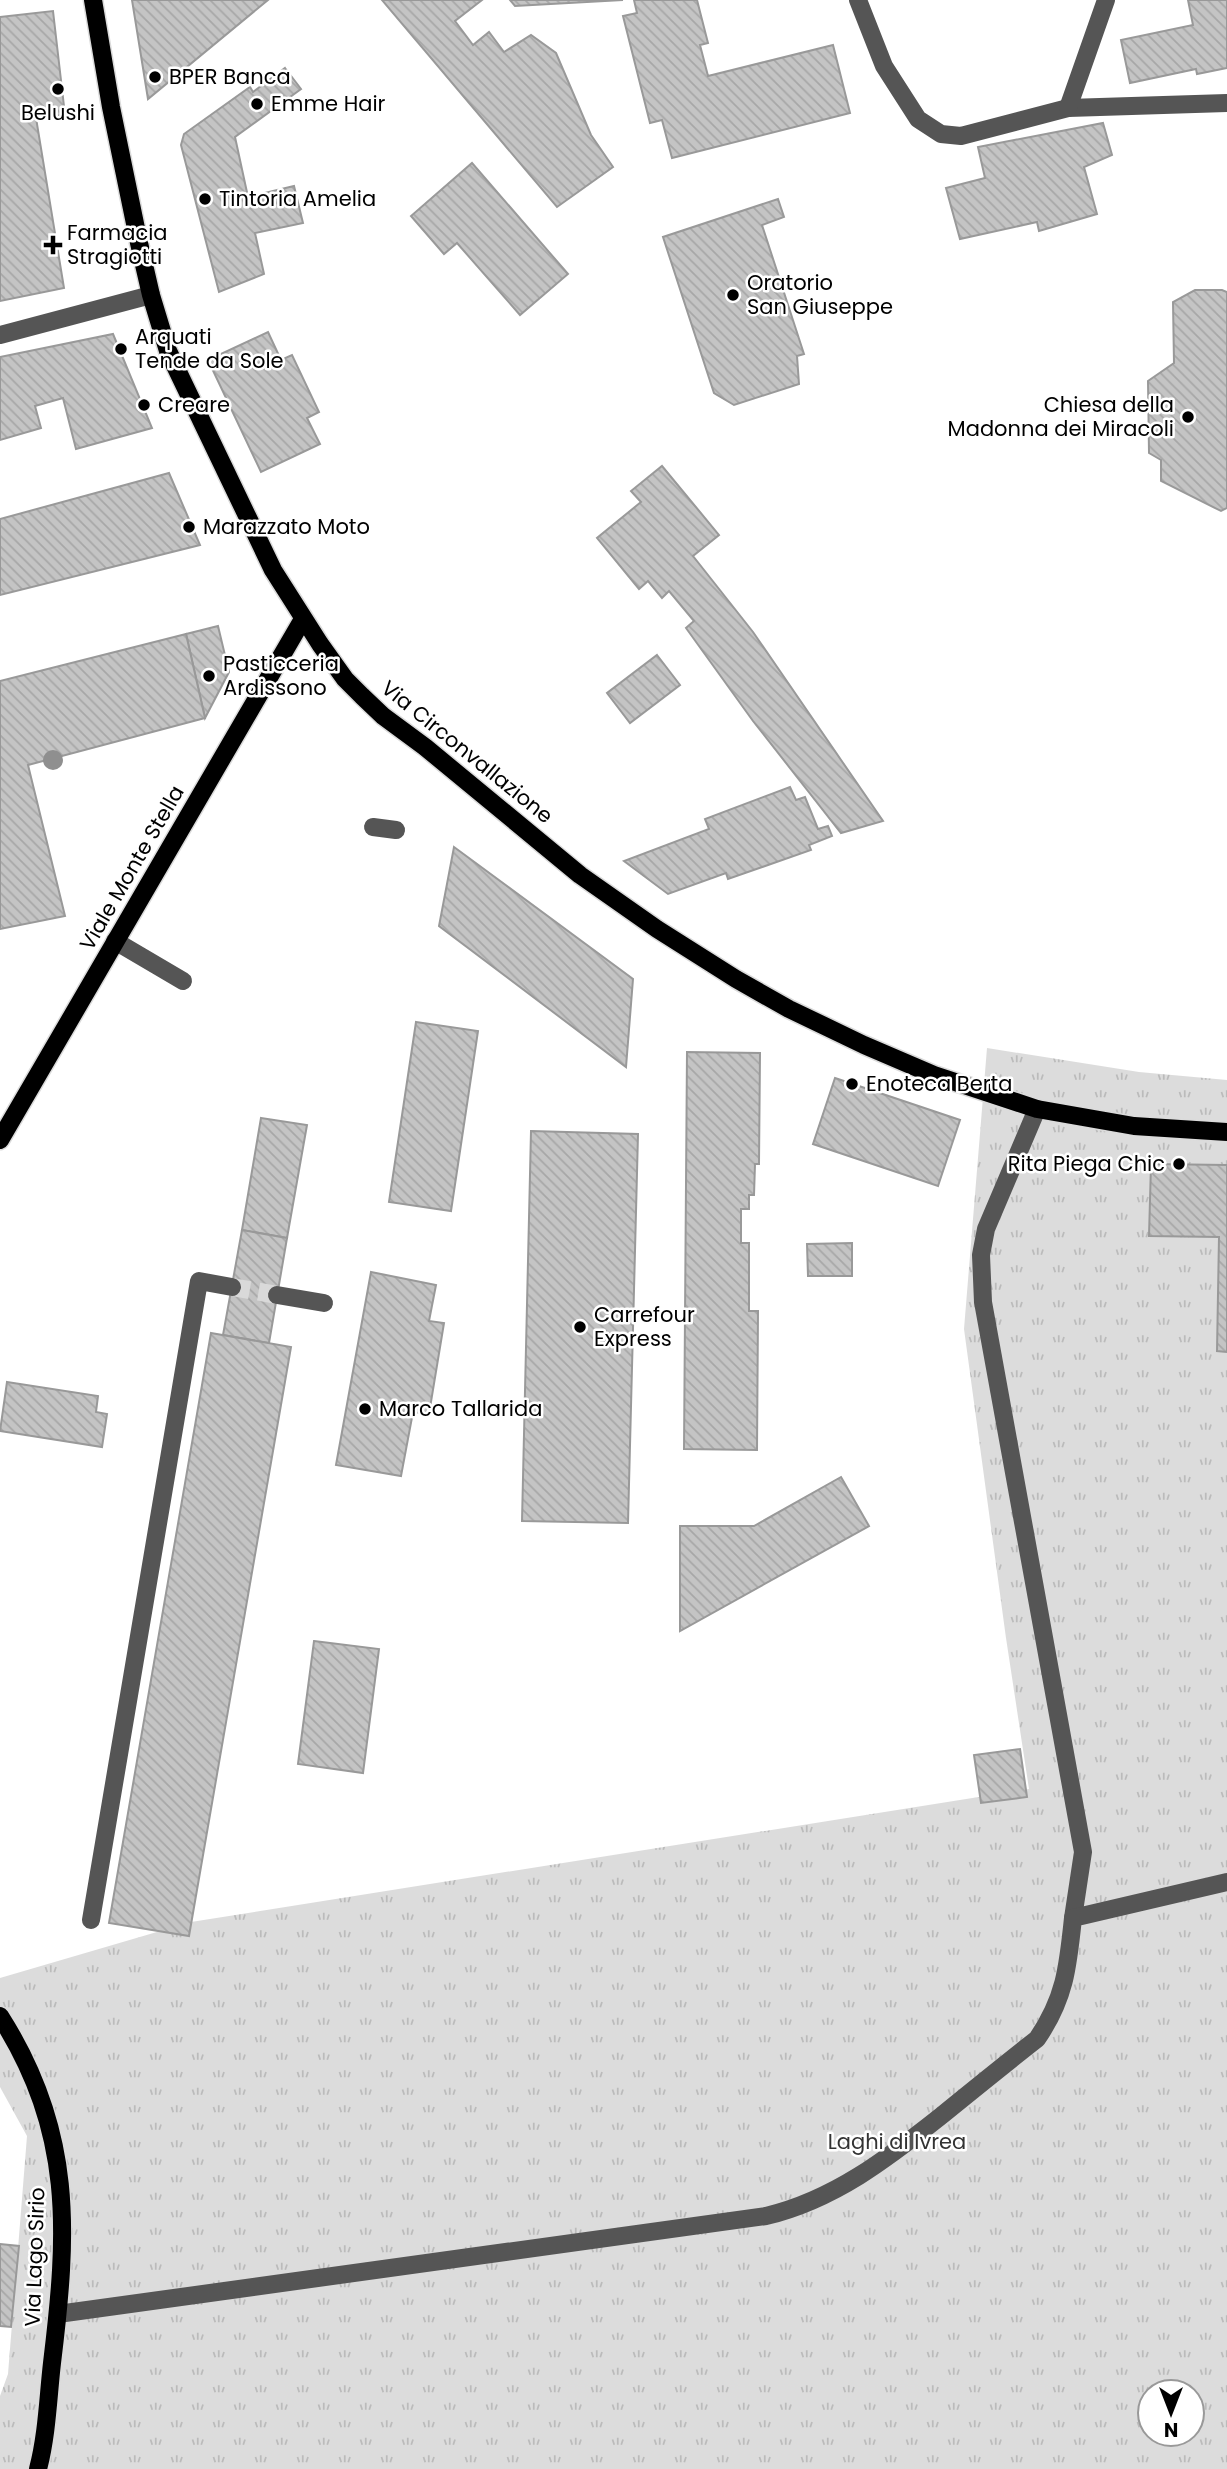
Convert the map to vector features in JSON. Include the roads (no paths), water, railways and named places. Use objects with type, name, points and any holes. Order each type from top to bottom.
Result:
[{"type":"main road","name":"Via Circonvallazione","points":[[93,0],[111,107],[151,295],[168,351],[273,570],[303,619],[345,678],[383,716],[425,747],[580,875],[657,929],[789,1009],[934,1075],[1037,1109],[1134,1126],[1227,1132]]},
{"type":"main road","name":"Viale Monte Stella","points":[[0,1140],[303,619]]},
{"type":"main road","name":"Via Lago Sirio","points":[[0,2016],[28,2066],[43,2101],[53,2134],[62,2201],[58,2314],[38,2469]]},
{"type":"street","points":[[858,0],[884,66],[918,119],[941,134],[961,136],[1068,108],[1227,103]]},
{"type":"street","points":[[1068,108],[1105,0]]},
{"type":"street","points":[[0,335],[151,295]]},
{"type":"street","points":[[373,827],[396,830]]},
{"type":"street","points":[[115,942],[183,981]]},
{"type":"street","points":[[58,2314],[766,2216],[791,2210],[831,2192],[883,2162],[1037,2039],[1061,1996],[1068,1965],[1083,1852],[983,1302],[981,1255],[986,1229],[1037,1109]]},
{"type":"street","points":[[91,1920],[199,1281],[232,1287]]},
{"type":"street","points":[[277,1295],[324,1303]]},
{"type":"street","points":[[1073,1919],[1227,1882]]},
{"type":"tunnel","points":[[232,1287],[277,1295]]},
{"type":"place","name":"BPER Banca","points":[[155,77]]},
{"type":"place","name":"Belushi","points":[[58,89]]},
{"type":"place","name":"Emme Hair","points":[[257,104]]},
{"type":"place","name":"Tintoria Amelia","points":[[205,199]]},
{"type":"place","name":"Farmacia Stragiotti","points":[[53,245]]},
{"type":"place","name":"Oratorio San Giuseppe","points":[[733,295]]},
{"type":"place","name":"Arquati Tende da Sole","points":[[121,349]]},
{"type":"place","name":"Creare","points":[[144,405]]},
{"type":"place","name":"Chiesa della Madonna dei Miracoli","points":[[1188,417]]},
{"type":"place","name":"Marazzato Moto","points":[[189,527]]},
{"type":"place","name":"Pasticceria Ardissono","points":[[209,676]]},
{"type":"place","name":"Enoteca Berta","points":[[852,1084]]},
{"type":"place","name":"Rita Piega Chic","points":[[1179,1164]]},
{"type":"place","name":"Carrefour Express","points":[[580,1327]]},
{"type":"place","name":"Marco Tallarida","points":[[365,1409]]},
{"type":"park label","name":"Laghi di Ivrea","points":[[897,2142]]}]
